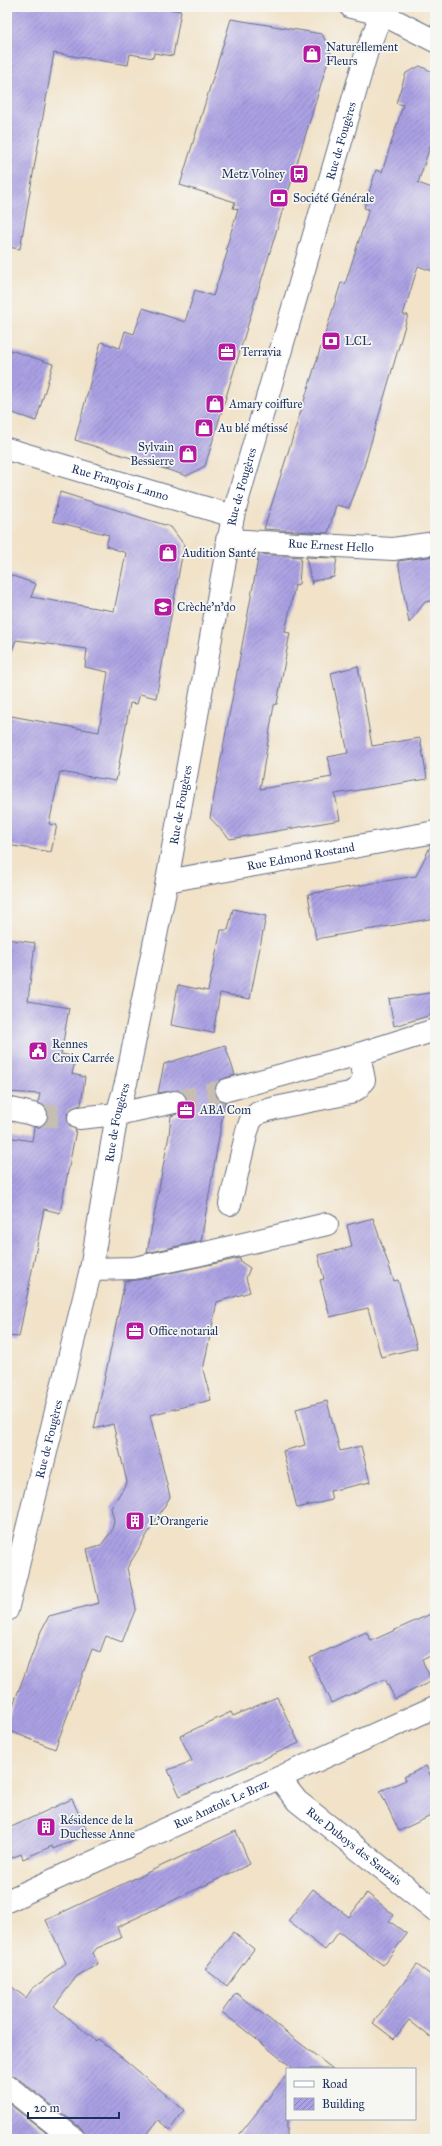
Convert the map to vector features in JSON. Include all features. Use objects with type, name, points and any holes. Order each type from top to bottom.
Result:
[{"type":"main road","points":[[351,7],[383,11],[435,41]]},
{"type":"main road","name":"Rue de Fougères","points":[[8,1606],[92,1269],[118,1114],[126,1083],[167,881],[227,540],[367,52],[383,11]]},
{"type":"main road","name":"Rue François Lanno","points":[[7,449],[233,516]]},
{"type":"main road","name":"Rue Ernest Hello","points":[[227,540],[393,549],[435,543]]},
{"type":"main road","name":"Rue Edmond Rostand","points":[[167,881],[435,832]]},
{"type":"main road","points":[[227,1090],[359,1054],[435,1030]]},
{"type":"main road","points":[[230,1204],[247,1131],[251,1120],[258,1113],[275,1108],[350,1093],[358,1088],[364,1080],[359,1054]]},
{"type":"main road","points":[[79,1118],[118,1114],[175,1102]]},
{"type":"main road","points":[[7,1108],[36,1115]]},
{"type":"main road","points":[[92,1269],[134,1268],[197,1256],[327,1224]]},
{"type":"main road","name":"Rue Anatole Le Braz","points":[[7,1901],[435,1707]]},
{"type":"main road","name":"Rue Duboys des Sauzais","points":[[279,1778],[297,1802],[435,1910]]},
{"type":"main road","points":[[7,2086],[74,2139]]},
{"type":"building","points":[[7,7],[154,7],[181,11],[173,56],[154,53],[153,58],[130,54],[128,65],[54,53],[20,249],[7,247]]},
{"type":"building","points":[[231,19],[322,34],[331,51],[205,466],[187,476],[75,440],[101,342],[120,348],[125,331],[134,334],[143,308],[185,322],[195,290],[213,296],[228,250],[226,249],[238,209],[233,208],[235,202],[180,185]]},
{"type":"building","points":[[420,66],[435,73],[435,131],[418,183],[435,189],[435,272],[418,266],[403,315],[408,315],[361,477],[349,508],[336,505],[328,533],[264,529],[341,283],[345,284],[369,209],[364,208],[376,170],[382,172],[403,105],[396,103],[406,73]]},
{"type":"building","points":[[7,349],[53,364],[36,421],[7,411]]},
{"type":"building","points":[[60,492],[171,527],[184,545],[156,698],[140,694],[137,704],[130,703],[116,781],[60,772],[49,824],[57,825],[51,852],[7,845],[7,733],[11,716],[99,732],[108,672],[85,667],[87,649],[16,640],[10,656],[7,656],[7,574],[36,584],[31,597],[114,611],[126,553],[106,546],[109,535],[53,521]]},
{"type":"building","points":[[259,554],[301,557],[299,584],[295,585],[285,632],[290,633],[277,704],[274,705],[260,789],[332,777],[328,757],[348,753],[331,673],[358,666],[372,746],[420,738],[427,779],[335,794],[340,820],[230,839],[210,818]]},
{"type":"building","points":[[435,556],[435,600],[425,602],[409,623],[398,561]]},
{"type":"building","points":[[306,557],[337,558],[334,577],[313,581],[312,585]]},
{"type":"building","points":[[431,845],[435,845],[435,918],[316,939],[308,894],[416,876]]},
{"type":"building","points":[[233,909],[266,916],[250,999],[220,993],[213,1033],[171,1025],[178,985],[208,991],[221,930],[228,930]]},
{"type":"building","points":[[7,939],[35,943],[28,1001],[69,1008],[61,1054],[76,1057],[72,1074],[85,1077],[81,1105],[72,1108],[67,1113],[69,1125],[76,1130],[60,1213],[44,1209],[19,1337],[7,1336],[7,1137],[32,1141],[34,1127],[40,1127],[45,1123],[48,1112],[44,1106],[38,1103],[40,1094],[7,1092]]},
{"type":"building","points":[[435,992],[435,1014],[394,1026],[389,999]]},
{"type":"building","points":[[225,1045],[235,1075],[218,1081],[215,1087],[218,1099],[225,1102],[201,1241],[147,1253],[169,1135],[171,1116],[183,1112],[187,1106],[187,1099],[179,1090],[158,1093],[164,1064]]},
{"type":"building","points":[[373,1218],[394,1281],[398,1280],[417,1348],[381,1357],[368,1308],[330,1317],[320,1280],[324,1279],[318,1255],[352,1247],[347,1225]]},
{"type":"building","points":[[240,1258],[241,1262],[250,1268],[246,1278],[250,1292],[217,1302],[203,1370],[211,1400],[150,1415],[170,1497],[127,1568],[136,1608],[122,1642],[106,1636],[100,1652],[92,1649],[55,1749],[7,1730],[7,1721],[41,1631],[49,1616],[99,1603],[87,1549],[101,1545],[112,1531],[114,1520],[111,1508],[127,1482],[113,1424],[94,1429],[125,1281],[137,1280]]},
{"type":"building","points":[[327,1401],[340,1451],[361,1446],[370,1482],[330,1491],[332,1500],[297,1508],[283,1451],[305,1445],[296,1409]]},
{"type":"building","points":[[435,1612],[435,1654],[422,1660],[432,1681],[395,1699],[385,1679],[331,1703],[310,1658],[366,1632],[371,1641]]},
{"type":"building","points":[[277,1697],[299,1743],[180,1796],[168,1770],[192,1761],[180,1736],[231,1712],[233,1716]]},
{"type":"building","points":[[426,1766],[435,1785],[435,1814],[399,1831],[380,1791],[406,1780],[404,1777]]},
{"type":"building","name":"Résidence de la Duchesse Anne","points":[[72,1799],[88,1834],[53,1849],[52,1846],[23,1859],[21,1854],[7,1860],[7,1829]]},
{"type":"building","points":[[236,1831],[250,1864],[117,1927],[121,1938],[97,1948],[93,1953],[98,1964],[77,1976],[54,2006],[96,2041],[98,2039],[125,2060],[184,2110],[170,2130],[158,2120],[144,2139],[86,2139],[82,2129],[15,2076],[7,2074],[7,1983],[26,1998],[32,1989],[66,1963],[46,1920]]},
{"type":"building","points":[[313,1889],[349,1917],[367,1893],[394,1915],[389,1921],[407,1934],[383,1965],[339,1932],[325,1950],[288,1921]]},
{"type":"building","points":[[233,1932],[254,1949],[227,1986],[205,1969]]},
{"type":"building","points":[[417,1965],[435,1978],[435,2041],[409,2020],[394,2039],[373,2023]]},
{"type":"building","points":[[236,1993],[332,2068],[293,2068],[222,2012]]},
{"type":"building","points":[[286,2075],[287,2139],[236,2139]]},
{"type":"building","points":[[7,2102],[54,2139],[7,2139]]},
{"type":"tunnel","points":[[175,1102],[227,1090]]},
{"type":"tunnel","points":[[36,1115],[79,1118]]},
{"type":"place","name":"Naturellement Fleurs","points":[[312,54]]},
{"type":"place","name":"Metz Volney","points":[[299,174]]},
{"type":"place","name":"Société Générale","points":[[279,198]]},
{"type":"place","name":"LCL","points":[[331,341]]},
{"type":"place","name":"Terravia","points":[[227,352]]},
{"type":"place","name":"Amary coiffure","points":[[215,404]]},
{"type":"place","name":"Au blé métissé","points":[[204,428]]},
{"type":"place","name":"Sylvain Bessierre","points":[[188,454]]},
{"type":"place","name":"Audition Santé","points":[[168,553]]},
{"type":"place","name":"Crèche'n'do","points":[[163,607]]},
{"type":"place","name":"Rennes Croix Carrée","points":[[38,1051]]},
{"type":"place","name":"ABA Com","points":[[186,1110]]},
{"type":"place","name":"Office notarial","points":[[135,1331]]},
{"type":"place","name":"L'Orangerie","points":[[135,1521]]},
{"type":"place","name":"Résidence de la Duchesse Anne","points":[[46,1827]]}]
